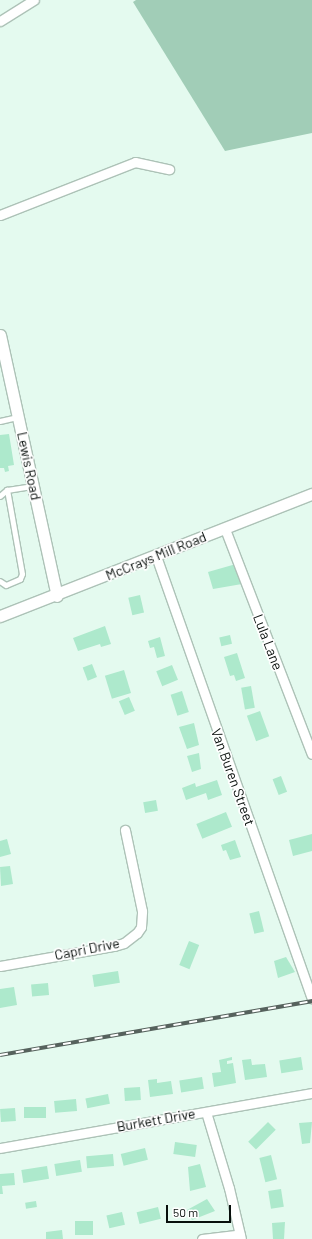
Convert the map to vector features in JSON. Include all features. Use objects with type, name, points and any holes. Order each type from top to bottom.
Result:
[{"type":"street","points":[[0,21],[34,0]]},
{"type":"street","points":[[0,215],[135,162],[170,169]]},
{"type":"street","name":"Lewis Road","points":[[0,335],[57,596]]},
{"type":"street","name":"McCrays Mill Road","points":[[0,616],[57,596],[312,494]]},
{"type":"street","name":"Lula Lane","points":[[225,529],[312,754]]},
{"type":"street","name":"Van Buren Street","points":[[156,556],[312,998]]},
{"type":"street","name":"Capri Drive","points":[[0,966],[114,946],[124,943],[137,933],[142,927],[142,911],[124,830]]},
{"type":"street","name":"Burkett Drive","points":[[0,1148],[312,1093]]},
{"type":"street","points":[[202,1239],[240,1237],[230,1188],[206,1112]]},
{"type":"lane","points":[[0,421],[18,417]]},
{"type":"lane","points":[[0,496],[7,490],[33,486]]},
{"type":"lane","points":[[0,581],[6,585],[20,579],[22,574],[7,490]]},
{"type":"green space","points":[[136,0],[312,0],[312,133],[225,151],[133,2]]},
{"type":"building","points":[[9,434],[14,465],[8,466],[9,471],[5,472],[4,468],[0,468],[0,435]]},
{"type":"building","points":[[236,564],[242,584],[213,589],[208,572]]},
{"type":"building","points":[[140,595],[144,613],[132,615],[128,598]]},
{"type":"building","points":[[105,626],[111,644],[101,647],[100,644],[78,651],[73,638]]},
{"type":"building","points":[[230,635],[232,644],[221,646],[219,637]]},
{"type":"building","points":[[160,637],[165,656],[157,658],[154,647],[150,648],[148,641]]},
{"type":"building","points":[[237,653],[245,678],[236,681],[234,675],[230,676],[224,657]]},
{"type":"building","points":[[92,664],[97,677],[88,681],[83,668]]},
{"type":"building","points":[[172,665],[178,680],[162,686],[156,671]]},
{"type":"building","points":[[124,670],[131,693],[112,699],[105,676]]},
{"type":"building","points":[[251,686],[255,708],[245,709],[241,688]]},
{"type":"building","points":[[182,691],[189,712],[177,716],[171,695]]},
{"type":"building","points":[[129,697],[135,711],[125,715],[119,701]]},
{"type":"building","points":[[260,711],[269,736],[256,741],[247,716]]},
{"type":"building","points":[[194,723],[199,745],[187,749],[179,727]]},
{"type":"building","points":[[199,753],[201,769],[192,772],[187,756]]},
{"type":"building","points":[[281,776],[287,792],[279,795],[273,779]]},
{"type":"building","points":[[217,780],[222,795],[208,800],[206,793],[186,800],[182,788],[195,783],[196,787]]},
{"type":"building","points":[[156,800],[158,811],[145,813],[143,802]]},
{"type":"building","points":[[226,812],[232,827],[202,839],[196,824]]},
{"type":"building","points":[[312,834],[312,851],[293,856],[289,840]]},
{"type":"building","points":[[7,839],[11,854],[0,857],[0,841]]},
{"type":"building","points":[[235,840],[241,857],[230,860],[226,850],[223,851],[221,845]]},
{"type":"building","points":[[10,866],[13,884],[1,886],[0,867]]},
{"type":"building","points":[[259,911],[264,931],[254,934],[249,913]]},
{"type":"building","points":[[189,941],[199,945],[189,969],[179,965]]},
{"type":"building","points":[[286,957],[295,972],[278,978],[274,961]]},
{"type":"building","points":[[118,971],[120,983],[94,987],[92,975]]},
{"type":"building","points":[[48,983],[49,995],[32,996],[31,984]]},
{"type":"building","points":[[14,987],[17,1005],[0,1008],[0,989]]},
{"type":"building","points":[[232,1057],[232,1060],[227,1061],[227,1064],[233,1063],[236,1083],[214,1087],[212,1073],[221,1072],[219,1060]]},
{"type":"building","points":[[301,1057],[303,1070],[281,1073],[279,1060]]},
{"type":"building","points":[[251,1059],[252,1065],[265,1064],[267,1077],[245,1080],[242,1060]]},
{"type":"building","points":[[202,1077],[204,1089],[181,1092],[179,1081]]},
{"type":"building","points":[[157,1079],[157,1083],[171,1081],[173,1094],[150,1097],[148,1080]]},
{"type":"building","points":[[140,1087],[141,1100],[125,1101],[124,1088]]},
{"type":"building","points":[[108,1094],[110,1104],[87,1108],[85,1098]]},
{"type":"building","points":[[76,1099],[77,1111],[55,1113],[54,1101]]},
{"type":"building","points":[[24,1107],[46,1107],[46,1118],[24,1118]]},
{"type":"building","points":[[15,1108],[16,1121],[1,1122],[0,1109]]},
{"type":"building","points":[[268,1122],[276,1130],[256,1150],[248,1142]]},
{"type":"building","points":[[312,1122],[310,1143],[302,1144],[299,1123]]},
{"type":"building","points":[[175,1142],[197,1145],[195,1157],[173,1154]]},
{"type":"building","points":[[145,1148],[148,1160],[124,1166],[121,1154]]},
{"type":"building","points":[[113,1154],[114,1166],[87,1168],[86,1156]]},
{"type":"building","points":[[271,1155],[277,1179],[265,1182],[259,1158]]},
{"type":"building","points":[[80,1160],[82,1172],[56,1176],[54,1164]]},
{"type":"building","points":[[200,1164],[206,1187],[190,1191],[188,1167]]},
{"type":"building","points":[[47,1166],[49,1179],[23,1183],[21,1170]]},
{"type":"building","points":[[14,1173],[15,1185],[2,1186],[3,1194],[0,1194],[0,1174]]},
{"type":"building","points":[[281,1189],[284,1207],[271,1209],[268,1191]]},
{"type":"building","points":[[207,1199],[215,1211],[192,1220],[187,1210]]},
{"type":"building","points":[[36,1201],[37,1207],[26,1209],[25,1203]]},
{"type":"building","points":[[158,1207],[161,1219],[140,1224],[137,1212]]},
{"type":"building","points":[[122,1212],[125,1225],[109,1228],[106,1216]]},
{"type":"building","points":[[75,1221],[93,1221],[93,1235],[75,1235]]},
{"type":"building","points":[[285,1222],[284,1239],[273,1239],[272,1223]]},
{"type":"building","points":[[62,1230],[63,1239],[46,1239],[46,1232]]},
{"type":"railway","points":[[0,1055],[312,1001]]}]
